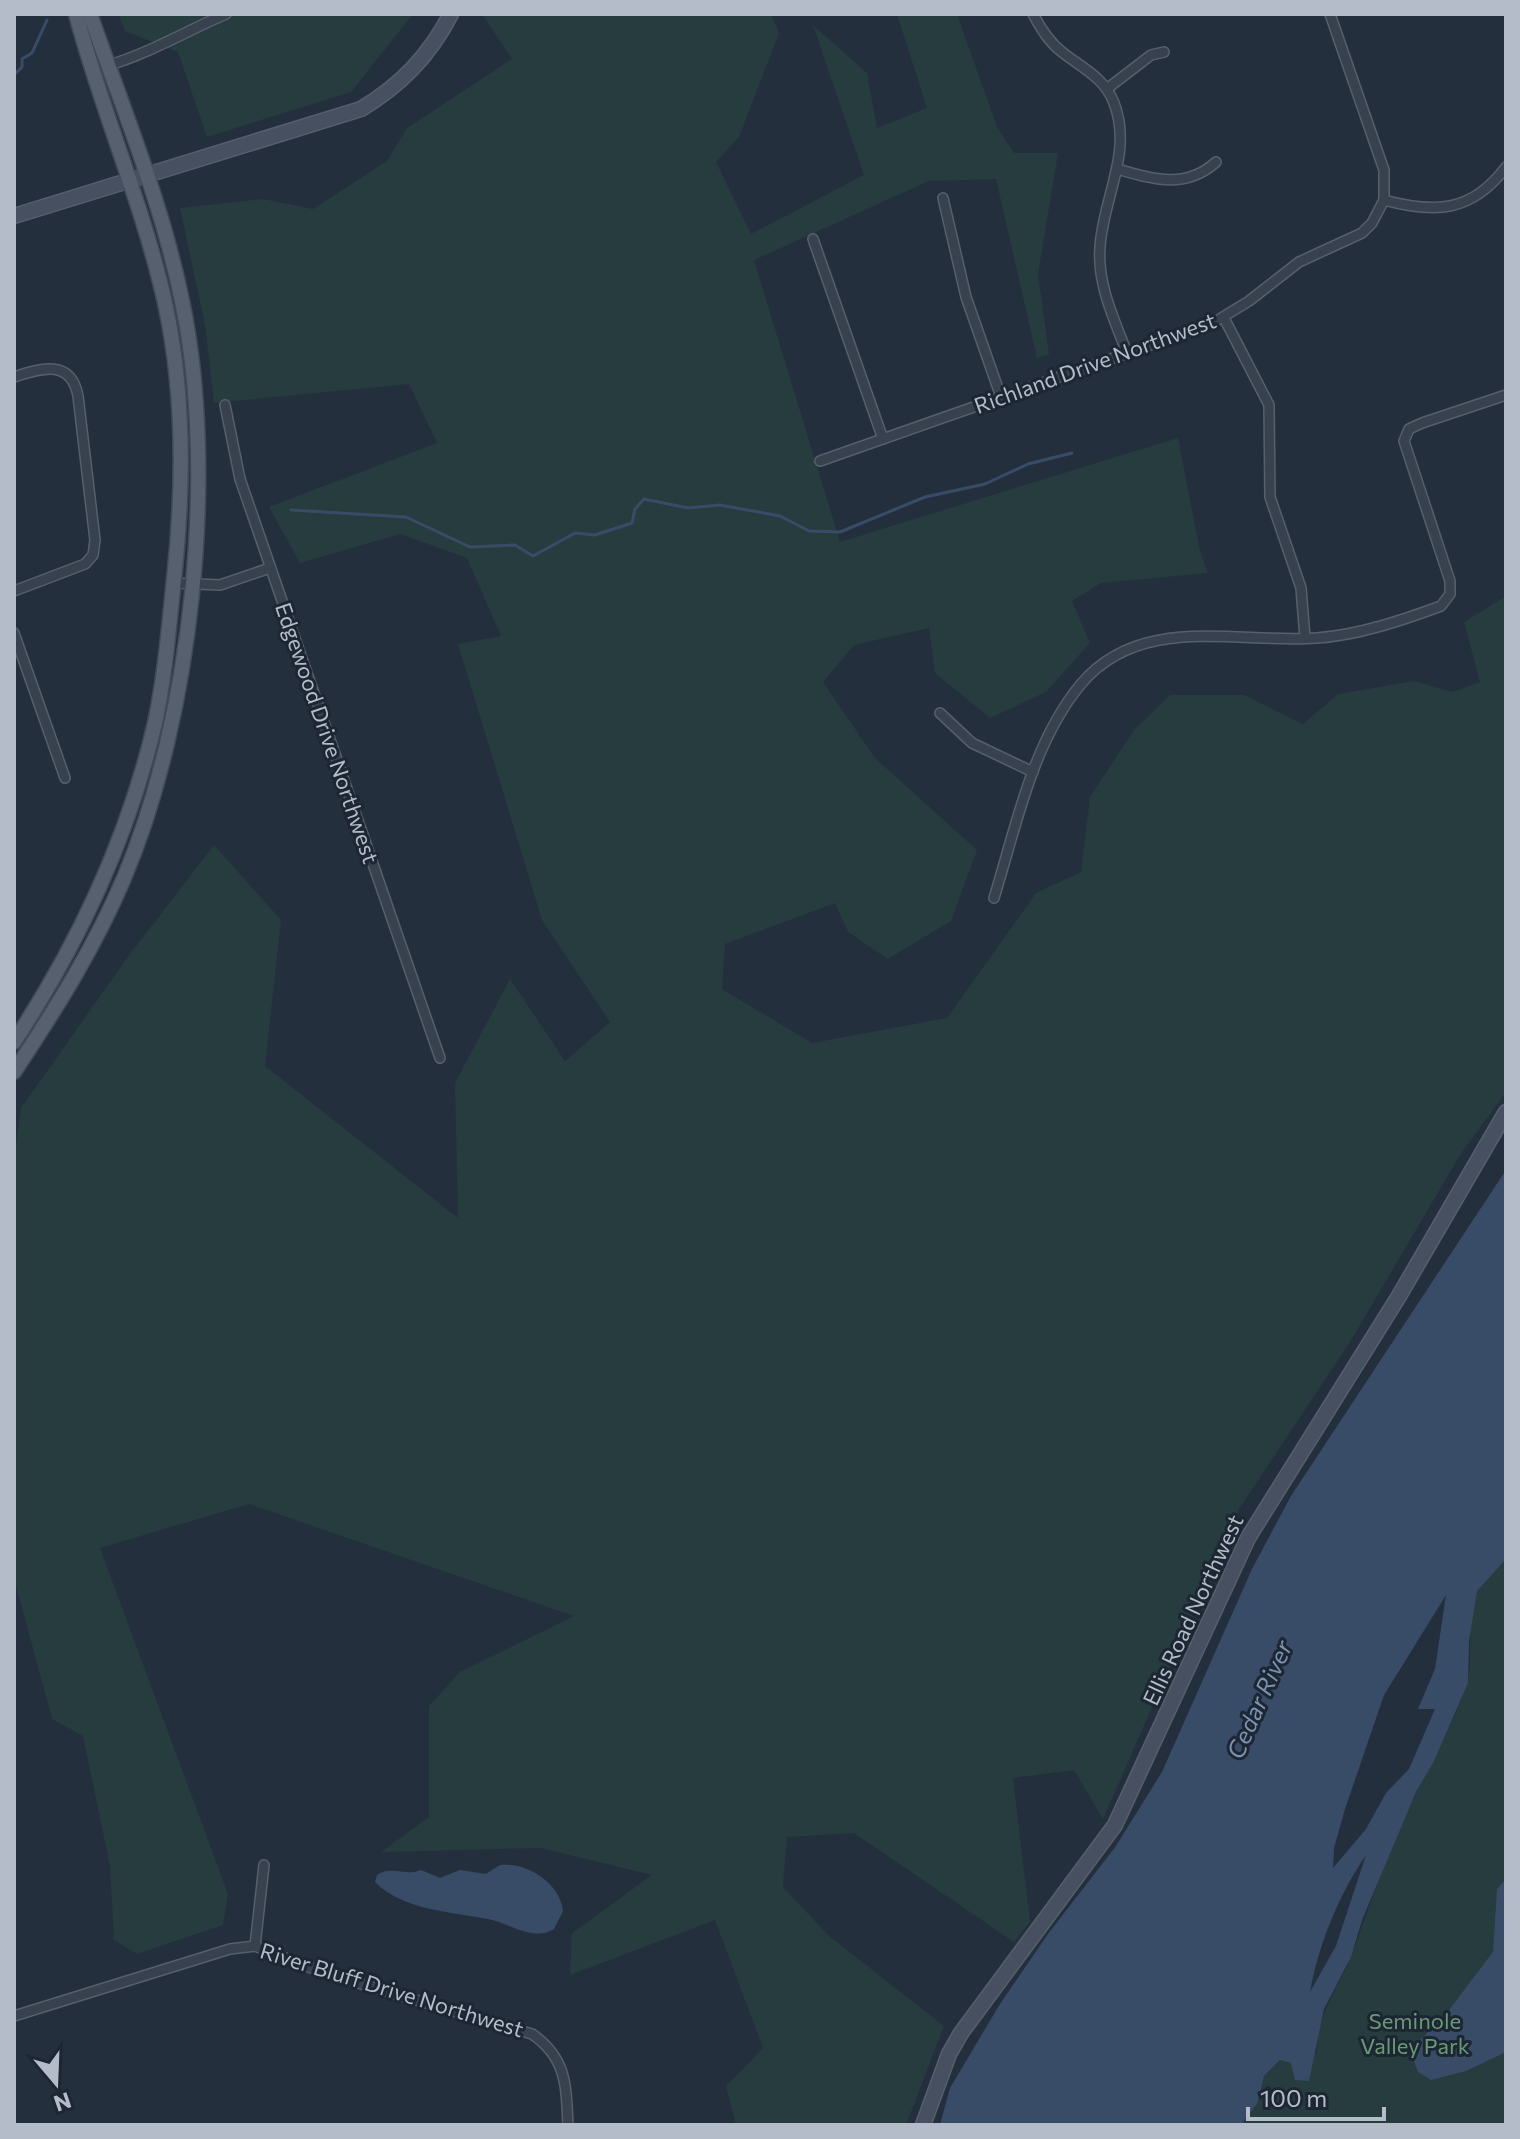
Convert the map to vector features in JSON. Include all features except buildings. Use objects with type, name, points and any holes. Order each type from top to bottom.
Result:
[{"type":"main road","points":[[14,1042],[73,947],[133,805],[155,721],[173,583],[182,459],[177,385],[166,306],[130,178],[91,71],[76,14]]},
{"type":"main road","points":[[14,1072],[89,952],[137,844],[171,723],[190,584],[198,470],[193,381],[183,304],[166,235],[90,14]]},
{"type":"street","points":[[91,71],[138,57],[160,42],[226,14]]},
{"type":"street","points":[[14,216],[146,173],[337,119],[361,109],[409,75],[429,52],[451,14]]},
{"type":"street","points":[[1033,14],[1046,36],[1108,88],[1120,121],[1117,169],[1100,246],[1100,274],[1127,353]]},
{"type":"street","points":[[1330,14],[1384,170],[1384,200],[1428,210],[1446,208],[1475,198],[1492,185],[1506,167]]},
{"type":"street","points":[[1108,88],[1151,55],[1164,52]]},
{"type":"street","points":[[1117,169],[1168,181],[1183,180],[1202,175],[1216,162]]},
{"type":"street","points":[[943,198],[966,297],[1001,397]]},
{"type":"street","name":"Richland Drive Northwest","points":[[820,461],[1224,318],[1299,262],[1362,233],[1372,223],[1384,200]]},
{"type":"street","points":[[813,239],[883,439]]},
{"type":"street","points":[[1224,318],[1269,405],[1270,497],[1301,588],[1305,638]]},
{"type":"street","points":[[14,377],[52,367],[68,373],[73,380],[78,396],[95,540],[93,555],[85,564],[14,591]]},
{"type":"street","points":[[994,898],[1033,772],[1082,684],[1104,662],[1130,647],[1171,637],[1330,636],[1441,606],[1447,600],[1450,581],[1404,441],[1409,429],[1422,423],[1506,395]]},
{"type":"street","name":"Edgewood Drive Northwest","points":[[225,405],[233,458],[440,1058]]},
{"type":"street","points":[[173,583],[220,585],[270,568]]},
{"type":"street","points":[[14,633],[65,778]]},
{"type":"street","points":[[940,713],[972,743],[1033,772]]},
{"type":"street","name":"Ellis Road Northwest","points":[[923,2125],[949,2054],[961,2033],[1115,1825],[1248,1538],[1399,1296],[1506,1112]]},
{"type":"street","points":[[255,1946],[264,1865]]},
{"type":"street","name":"River Bluff Drive Northwest","points":[[14,2016],[230,1949],[255,1946],[324,1973],[532,2034],[546,2043],[563,2068],[568,2125]]},
{"type":"green space","points":[[118,14],[413,14],[351,92],[207,137],[178,52],[125,31]]},
{"type":"green space","points":[[482,14],[771,14],[779,33],[739,137],[716,162],[751,234],[864,175],[813,25],[867,73],[877,128],[927,108],[897,14],[957,14],[997,127],[1014,153],[1058,153],[1038,274],[1049,354],[1037,358],[996,179],[929,181],[754,260],[840,542],[1178,438],[1200,551],[1208,573],[1101,583],[1072,601],[1090,643],[1046,692],[990,718],[935,673],[929,628],[854,645],[823,682],[875,758],[977,850],[951,921],[888,959],[848,932],[835,903],[725,944],[722,989],[812,1043],[947,1018],[1036,893],[1081,872],[1090,797],[1134,730],[1170,695],[1244,695],[1303,724],[1338,694],[1414,681],[1453,692],[1480,682],[1464,622],[1506,596],[1506,1092],[1460,1155],[1350,1342],[1239,1509],[1103,1819],[1074,1770],[1013,1778],[1030,1922],[1014,1942],[854,1833],[787,1837],[783,1887],[829,1936],[944,2026],[906,2125],[736,2125],[726,2086],[763,2048],[715,1920],[570,1975],[572,1933],[652,1875],[541,1848],[381,1852],[429,1817],[429,1706],[460,1672],[574,1616],[249,1504],[100,1548],[228,1894],[223,1925],[137,1954],[114,1940],[110,1866],[83,1736],[52,1719],[14,1578],[14,1160],[21,1108],[130,954],[214,845],[281,920],[265,1066],[458,1218],[455,1083],[510,979],[565,1061],[610,1022],[542,920],[458,644],[501,636],[467,558],[400,534],[300,563],[269,507],[437,443],[409,384],[214,403],[205,325],[180,208],[263,199],[313,209],[387,161],[407,128],[512,59]]},
{"type":"green space","name":"Seminole Valley Park","points":[[1506,1559],[1506,2125],[1241,2125],[1258,2102],[1264,2076],[1280,2060],[1291,2063],[1317,2052],[1324,2013],[1351,1956],[1407,1811],[1466,1687],[1470,1665],[1471,1613],[1477,1590]]},
{"type":"water","name":"Cedar River","points":[[1506,1170],[1506,1559],[1477,1591],[1469,1641],[1468,1683],[1434,1761],[1416,1792],[1362,1920],[1351,1957],[1324,2009],[1309,2081],[1295,2080],[1291,2063],[1280,2060],[1264,2076],[1258,2102],[1241,2125],[940,2125],[950,2088],[1000,2004],[1048,1934],[1116,1846],[1162,1772],[1252,1569],[1291,1496]],"holes":[[[1446,1595],[1435,1669],[1418,1709],[1435,1709],[1409,1769],[1386,1793],[1366,1829],[1333,1868],[1334,1848],[1345,1809],[1384,1695]],[[1366,1855],[1336,1946],[1310,1992],[1331,1921]]]},
{"type":"water","points":[[500,1865],[521,1867],[549,1883],[561,1901],[563,1911],[554,1929],[529,1933],[488,1919],[428,1908],[399,1899],[375,1882],[377,1875],[388,1871],[421,1870],[440,1878],[460,1870],[486,1874]]},
{"type":"water","points":[[1506,1879],[1506,2052],[1466,2071],[1431,2080],[1418,2072],[1412,2056],[1418,2042],[1446,2014],[1493,1952],[1497,1889]]},
{"type":"waterway","points":[[14,75],[22,67],[22,59],[32,53],[47,20]]},
{"type":"waterway","points":[[291,510],[406,517],[470,547],[515,545],[533,556],[575,533],[595,535],[632,523],[635,509],[644,499],[688,508],[720,505],[780,516],[809,531],[840,532],[925,497],[985,484],[1028,464],[1072,453]]}]
